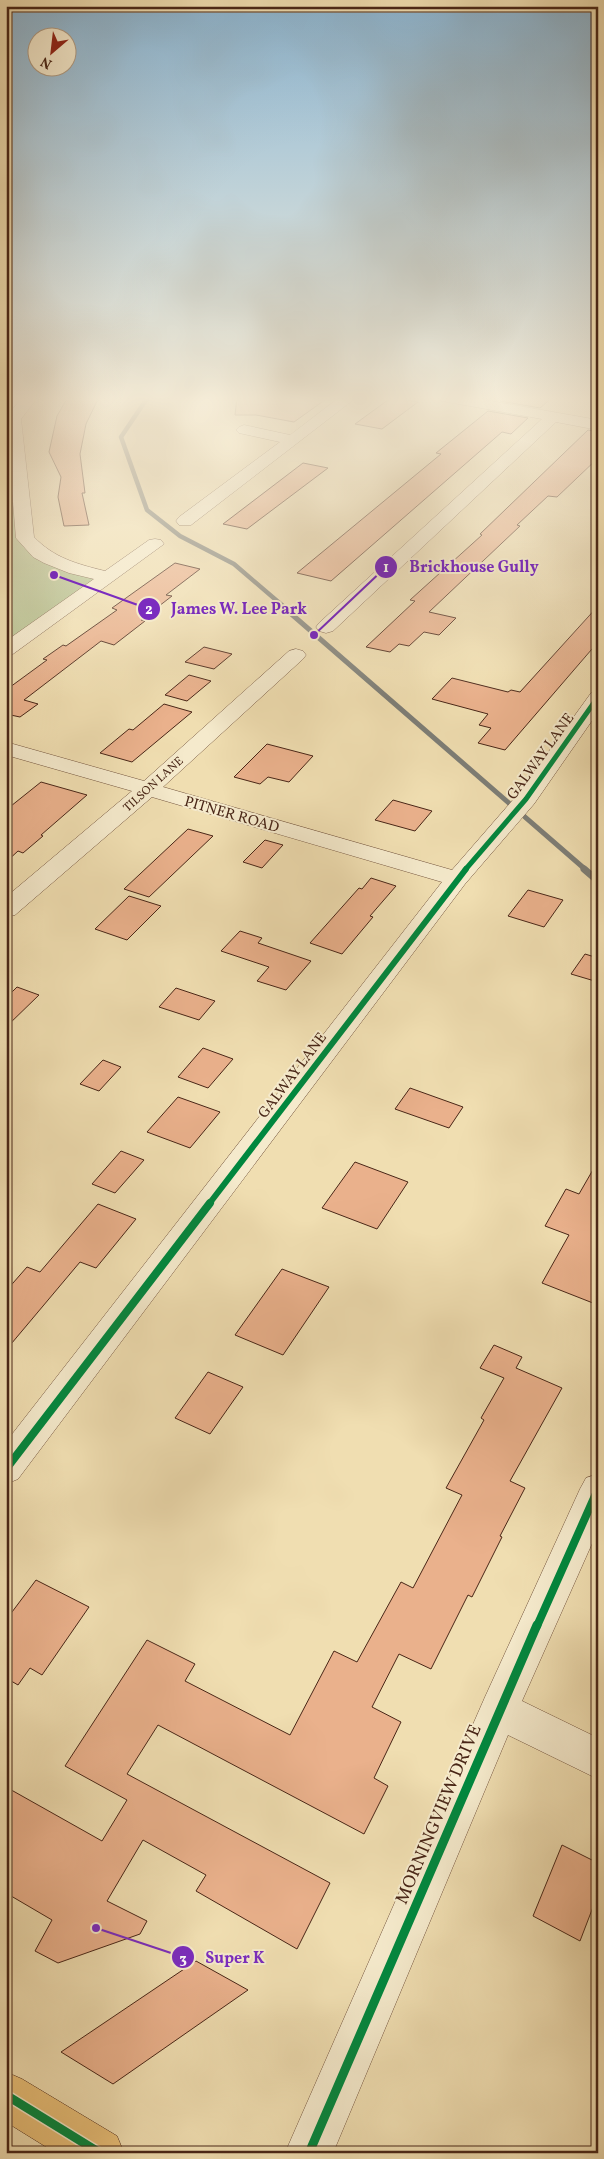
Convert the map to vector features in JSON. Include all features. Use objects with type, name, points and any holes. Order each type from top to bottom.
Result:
[{"type":"main road","points":[[6,2095],[100,2153]]},
{"type":"street","points":[[185,521],[216,498]]},
{"type":"street","points":[[326,626],[465,498]]},
{"type":"street","points":[[14,503],[25,538],[31,546],[50,559],[76,569],[108,577]]},
{"type":"street","points":[[6,650],[155,544]]},
{"type":"street","name":"TILSON LANE","points":[[6,910],[148,790],[296,655]]},
{"type":"street","name":"GALWAY LANE","points":[[6,1469],[457,879],[589,723],[598,697]]},
{"type":"street","name":"PITNER ROAD","points":[[6,748],[457,879]]},
{"type":"street","name":"MORNINGVIEW DRIVE","points":[[309,2153],[499,1710],[598,1489]]},
{"type":"street","points":[[499,1710],[598,1758]]},
{"type":"green space","points":[[6,503],[21,503],[31,546],[108,577],[6,650]]},
{"type":"building","points":[[58,498],[83,498],[89,525],[64,526]]},
{"type":"building","points":[[257,498],[288,498],[247,529],[223,524]]},
{"type":"building","points":[[388,498],[427,498],[331,581],[297,573]]},
{"type":"building","points":[[518,498],[546,498],[517,525],[520,526],[429,612],[456,618],[439,635],[424,632],[409,646],[399,644],[390,652],[366,647],[415,601],[410,600],[482,535],[480,534]]},
{"type":"building","points":[[175,563],[200,569],[166,595],[172,596],[141,620],[145,621],[114,645],[101,641],[24,700],[38,704],[20,717],[6,714],[6,690],[47,660],[43,659],[63,645],[66,646],[117,610],[112,608]]},
{"type":"building","points":[[598,606],[598,642],[505,750],[478,743],[491,728],[479,725],[488,714],[432,699],[452,678],[508,692],[511,690],[520,692]]},
{"type":"building","points":[[204,647],[232,654],[214,669],[185,662]]},
{"type":"building","points":[[189,675],[211,681],[187,701],[165,695]]},
{"type":"building","points":[[164,704],[192,712],[132,762],[100,753],[129,729],[133,730]]},
{"type":"building","points":[[267,744],[313,756],[289,782],[268,777],[260,784],[234,777]]},
{"type":"building","points":[[41,782],[87,795],[23,853],[18,851],[6,862],[6,810]]},
{"type":"building","points":[[393,800],[432,811],[415,831],[375,820]]},
{"type":"building","points":[[188,829],[213,836],[149,897],[124,889]]},
{"type":"building","points":[[265,840],[283,845],[262,868],[243,862]]},
{"type":"building","points":[[371,878],[396,886],[370,916],[373,917],[342,954],[310,943],[359,888],[362,889]]},
{"type":"building","points":[[528,890],[563,900],[544,927],[508,916]]},
{"type":"building","points":[[129,896],[161,906],[127,940],[95,929]]},
{"type":"building","points":[[240,931],[262,938],[258,943],[311,961],[286,990],[257,981],[269,967],[221,951]]},
{"type":"building","points":[[585,954],[598,958],[598,982],[571,974]]},
{"type":"building","points":[[17,987],[39,995],[6,1027],[6,998]]},
{"type":"building","points":[[176,988],[215,1001],[199,1020],[159,1007]]},
{"type":"building","points":[[203,1048],[233,1059],[208,1088],[178,1077]]},
{"type":"building","points":[[103,1060],[121,1067],[99,1091],[80,1084]]},
{"type":"building","points":[[410,1088],[463,1107],[449,1128],[395,1109]]},
{"type":"building","points":[[178,1097],[220,1112],[190,1148],[147,1132]]},
{"type":"building","points":[[121,1151],[144,1160],[115,1193],[92,1184]]},
{"type":"building","points":[[598,1161],[598,1305],[542,1283],[569,1235],[545,1226],[566,1189],[579,1194]]},
{"type":"building","points":[[355,1162],[408,1182],[377,1229],[322,1208]]},
{"type":"building","points":[[98,1204],[136,1219],[96,1268],[80,1262],[6,1350],[6,1291],[27,1267],[40,1272]]},
{"type":"building","points":[[282,1269],[329,1287],[283,1355],[235,1335]]},
{"type":"building","points":[[494,1345],[522,1357],[516,1368],[562,1388],[510,1481],[525,1488],[472,1597],[468,1595],[431,1669],[399,1654],[372,1707],[401,1722],[374,1778],[388,1786],[364,1834],[158,1725],[127,1774],[330,1883],[297,1949],[196,1891],[206,1875],[143,1840],[107,1901],[147,1921],[140,1934],[58,1963],[35,1951],[52,1920],[6,1893],[6,1787],[102,1841],[127,1800],[65,1766],[147,1640],[195,1664],[185,1681],[290,1735],[334,1651],[357,1662],[401,1582],[413,1588],[462,1495],[446,1488],[484,1420],[481,1418],[504,1378],[480,1368]]},
{"type":"building","points":[[208,1372],[243,1387],[210,1434],[175,1418]]},
{"type":"building","points":[[36,1580],[89,1607],[42,1675],[30,1668],[18,1685],[6,1678],[6,1620]]},
{"type":"building","points":[[562,1845],[598,1863],[598,1894],[580,1941],[533,1916]]},
{"type":"building","points":[[196,1961],[248,1990],[113,2084],[61,2052]]},
{"type":"waterway","points":[[143,498],[147,510],[180,536],[234,564],[283,606]]},
{"type":"waterway","points":[[281,605],[586,870]]},
{"type":"waterway","points":[[584,869],[598,881]]},
{"type":"cycle path","points":[[6,1469],[457,879],[526,799],[598,697]]},
{"type":"cycle path","points":[[309,2153],[499,1710],[598,1489]]},
{"type":"cycle path","points":[[6,2095],[100,2153]]},
{"type":"place","name":"James W. Lee Park","points":[[54,575]]},
{"type":"place","name":"Brickhouse Gully","points":[[314,635]]},
{"type":"place","name":"Super K","points":[[96,1928]]}]
